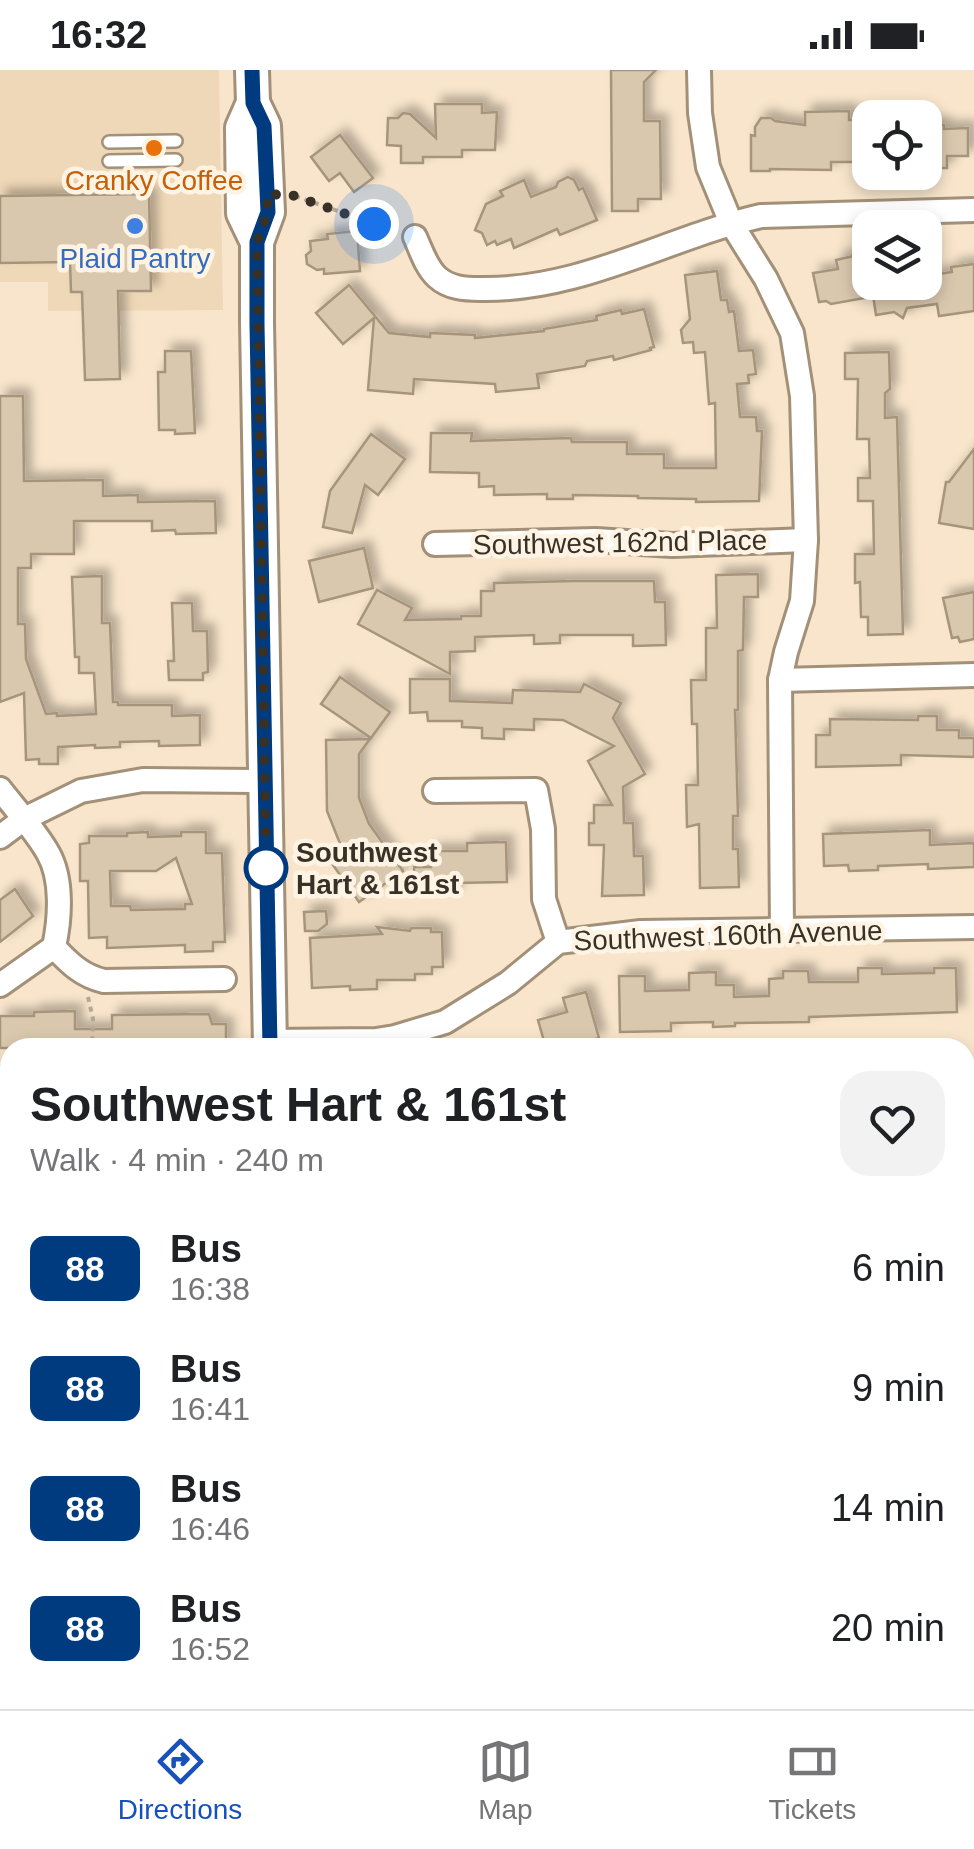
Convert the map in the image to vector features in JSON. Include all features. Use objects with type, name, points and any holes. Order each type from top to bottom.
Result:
[{"type":"main road","points":[[252,86],[264,126],[268,212],[257,242],[270,1038]]},
{"type":"main road","points":[[252,86],[242,128],[244,213],[257,242]]},
{"type":"street","points":[[699,70],[708,167],[730,223],[766,279],[792,333],[802,396],[806,540],[802,601],[780,680],[782,930]]},
{"type":"street","points":[[415,237],[428,266],[445,282],[471,289],[511,290],[584,274],[730,223],[762,216],[974,210]]},
{"type":"street","name":"Southwest 162nd Place","points":[[435,544],[596,540],[672,545],[806,540]]},
{"type":"street","points":[[780,680],[974,675]]},
{"type":"street","points":[[0,837],[81,791],[143,780],[265,781]]},
{"type":"street","points":[[0,788],[48,852],[54,867],[58,927],[54,947],[0,985]]},
{"type":"street","points":[[435,791],[536,790],[542,829],[544,899],[558,942]]},
{"type":"street","name":"Southwest 160th Avenue","points":[[389,1038],[445,1022],[508,984],[558,942],[641,932],[974,927]]},
{"type":"street","points":[[54,947],[71,965],[104,981],[224,979]]},
{"type":"lane","points":[[109,142],[176,141]]},
{"type":"lane","points":[[109,160],[176,160]]},
{"type":"path","points":[[267,195],[289,194],[415,237]]},
{"type":"path","points":[[92,978],[88,1000],[92,1038]]},
{"type":"shaded area","points":[[0,70],[219,70],[223,310],[48,311],[48,282],[0,282]]},
{"type":"building","points":[[611,70],[656,70],[644,82],[644,121],[660,121],[661,199],[638,199],[638,211],[612,211]]},
{"type":"building","points":[[435,104],[482,104],[482,113],[497,112],[495,150],[462,150],[462,157],[423,157],[423,163],[401,163],[401,146],[387,145],[388,118],[410,114],[436,138]]},
{"type":"building","points":[[849,111],[852,162],[831,162],[831,170],[751,171],[751,135],[755,136],[761,118],[805,125],[805,112]]},
{"type":"building","points":[[942,125],[944,129],[968,128],[968,156],[947,156],[947,168],[942,168]]},
{"type":"building","points":[[340,135],[373,178],[354,192],[340,173],[329,181],[311,157]]},
{"type":"building","points":[[568,177],[579,190],[583,188],[597,220],[560,235],[557,229],[514,248],[511,239],[487,245],[482,233],[475,230],[486,204],[503,196],[500,191],[524,180],[531,197],[556,187]]},
{"type":"building","points":[[149,194],[151,291],[118,291],[120,379],[85,380],[82,292],[71,292],[70,262],[0,263],[0,196]]},
{"type":"building","points":[[357,231],[360,271],[324,274],[324,269],[307,264],[310,241],[328,239],[327,234]]},
{"type":"building","points":[[852,256],[853,300],[819,302],[813,273],[838,269],[836,260]]},
{"type":"building","points":[[974,264],[974,311],[939,316],[937,304],[907,308],[903,318],[894,312],[876,315],[874,300],[942,300],[942,274],[952,272],[951,267]]},
{"type":"building","points":[[717,271],[721,300],[727,300],[729,312],[734,311],[739,351],[753,350],[756,374],[748,375],[749,383],[737,384],[740,417],[756,417],[757,431],[762,431],[759,501],[494,495],[494,486],[479,487],[479,473],[430,472],[431,433],[472,433],[471,441],[571,438],[572,442],[627,442],[627,454],[664,454],[664,468],[716,468],[715,403],[709,404],[705,352],[694,353],[693,342],[683,343],[681,330],[690,319],[685,275]]},
{"type":"building","points":[[349,285],[389,333],[475,338],[544,331],[597,320],[596,316],[621,310],[622,314],[644,309],[654,347],[614,360],[613,356],[587,361],[585,366],[537,374],[539,388],[496,392],[495,384],[414,379],[413,394],[368,390],[374,318],[343,344],[316,313]]},
{"type":"building","points":[[165,351],[191,351],[195,433],[159,430],[158,372],[165,372]]},
{"type":"building","points":[[889,352],[890,389],[885,393],[885,418],[897,417],[903,634],[868,635],[868,617],[861,617],[860,582],[855,583],[855,554],[874,554],[873,501],[858,501],[858,478],[870,478],[869,439],[857,439],[858,379],[845,379],[845,353]]},
{"type":"building","points":[[0,396],[23,396],[24,481],[103,480],[103,496],[138,495],[138,502],[215,501],[216,533],[152,531],[152,521],[74,521],[74,554],[31,554],[31,568],[18,568],[18,624],[25,624],[26,659],[46,714],[96,714],[94,673],[79,673],[79,657],[75,657],[72,577],[102,576],[102,623],[110,623],[113,702],[172,705],[172,716],[200,715],[200,745],[159,746],[159,741],[120,742],[120,747],[58,747],[58,764],[26,760],[24,693],[0,702]]},
{"type":"building","points":[[371,434],[405,459],[378,495],[365,485],[352,533],[323,527],[330,491]]},
{"type":"building","points":[[974,449],[974,529],[939,523],[946,482]]},
{"type":"building","points":[[364,548],[373,588],[319,602],[309,561]]},
{"type":"building","points":[[758,574],[758,597],[744,597],[743,650],[738,651],[738,816],[733,816],[733,849],[738,849],[739,887],[700,888],[699,824],[687,827],[686,785],[698,785],[697,724],[692,724],[691,680],[706,680],[706,628],[717,628],[716,575]]},
{"type":"building","points":[[654,581],[655,602],[665,602],[666,645],[633,646],[633,635],[560,635],[560,643],[534,644],[534,635],[475,637],[475,651],[450,652],[450,674],[358,624],[377,590],[412,608],[405,620],[461,619],[481,616],[481,591],[494,591],[494,583]]},
{"type":"building","points":[[974,592],[974,639],[960,642],[958,637],[952,638],[943,598]]},
{"type":"building","points":[[172,603],[192,603],[193,631],[207,631],[208,672],[203,673],[203,680],[169,680],[168,661],[174,661]]},
{"type":"building","points":[[340,677],[390,712],[371,738],[321,704]]},
{"type":"building","points":[[410,679],[450,679],[450,701],[512,703],[513,690],[580,692],[584,684],[621,703],[613,718],[645,774],[623,787],[624,823],[633,823],[634,856],[643,856],[644,895],[602,896],[604,845],[589,845],[594,805],[612,805],[588,761],[614,746],[563,720],[534,719],[534,730],[504,729],[504,739],[482,738],[482,728],[462,727],[462,721],[428,721],[427,712],[410,713]]},
{"type":"building","points":[[918,716],[937,716],[937,730],[959,730],[959,738],[974,738],[974,757],[901,755],[901,765],[816,767],[816,735],[830,735],[830,719],[918,720]]},
{"type":"building","points":[[370,739],[359,754],[359,798],[369,824],[403,871],[359,902],[333,865],[345,856],[327,811],[326,740]]},
{"type":"building","points":[[930,830],[930,845],[974,843],[974,867],[928,869],[928,864],[849,871],[848,865],[824,866],[823,834]]},
{"type":"building","points":[[148,832],[148,837],[206,832],[206,853],[222,853],[225,942],[213,942],[213,951],[185,952],[185,945],[107,948],[107,937],[89,938],[88,881],[80,881],[80,844],[89,843],[89,836]],"holes":[[[176,858],[192,904],[185,904],[185,909],[131,910],[130,906],[111,906],[110,871],[156,871]]]},
{"type":"building","points":[[506,842],[507,882],[455,883],[455,893],[414,893],[414,867],[431,867],[430,851],[467,851],[467,843]]},
{"type":"building","points":[[15,889],[33,916],[0,942],[0,900]]},
{"type":"building","points":[[326,911],[327,924],[318,931],[305,931],[304,912]]},
{"type":"building","points":[[377,927],[410,931],[431,928],[431,932],[442,932],[443,967],[432,967],[432,974],[415,974],[415,980],[377,980],[377,989],[312,988],[310,938],[382,934]]},
{"type":"building","points":[[858,968],[882,968],[882,974],[934,973],[934,968],[956,968],[957,1012],[809,1017],[809,1022],[713,1027],[713,1022],[671,1023],[671,1031],[620,1032],[619,976],[645,976],[645,991],[689,990],[689,973],[716,972],[716,985],[734,985],[734,997],[769,996],[769,979],[783,978],[783,971],[808,971],[809,982],[858,982]]},
{"type":"building","points":[[586,992],[599,1038],[543,1038],[538,1020],[567,1012],[563,998]]},
{"type":"building","points":[[75,1011],[75,1029],[112,1029],[112,1015],[209,1014],[212,1024],[226,1024],[226,1038],[0,1038],[0,1016],[34,1016],[34,1012]]},
{"type":"bus line","name":"88","points":[[252,70],[253,103],[264,126],[268,212],[257,242],[257,324],[270,1038]]},
{"type":"place","name":"Cranky Coffee","points":[[154,148]]},
{"type":"place","name":"Plaid Pantry","points":[[135,226]]},
{"type":"place","name":"Southwest Hart & 161st","points":[[266,868]]},
{"type":"route","points":[[266,868],[257,242],[268,212],[267,195],[289,194],[374,224]]}]
